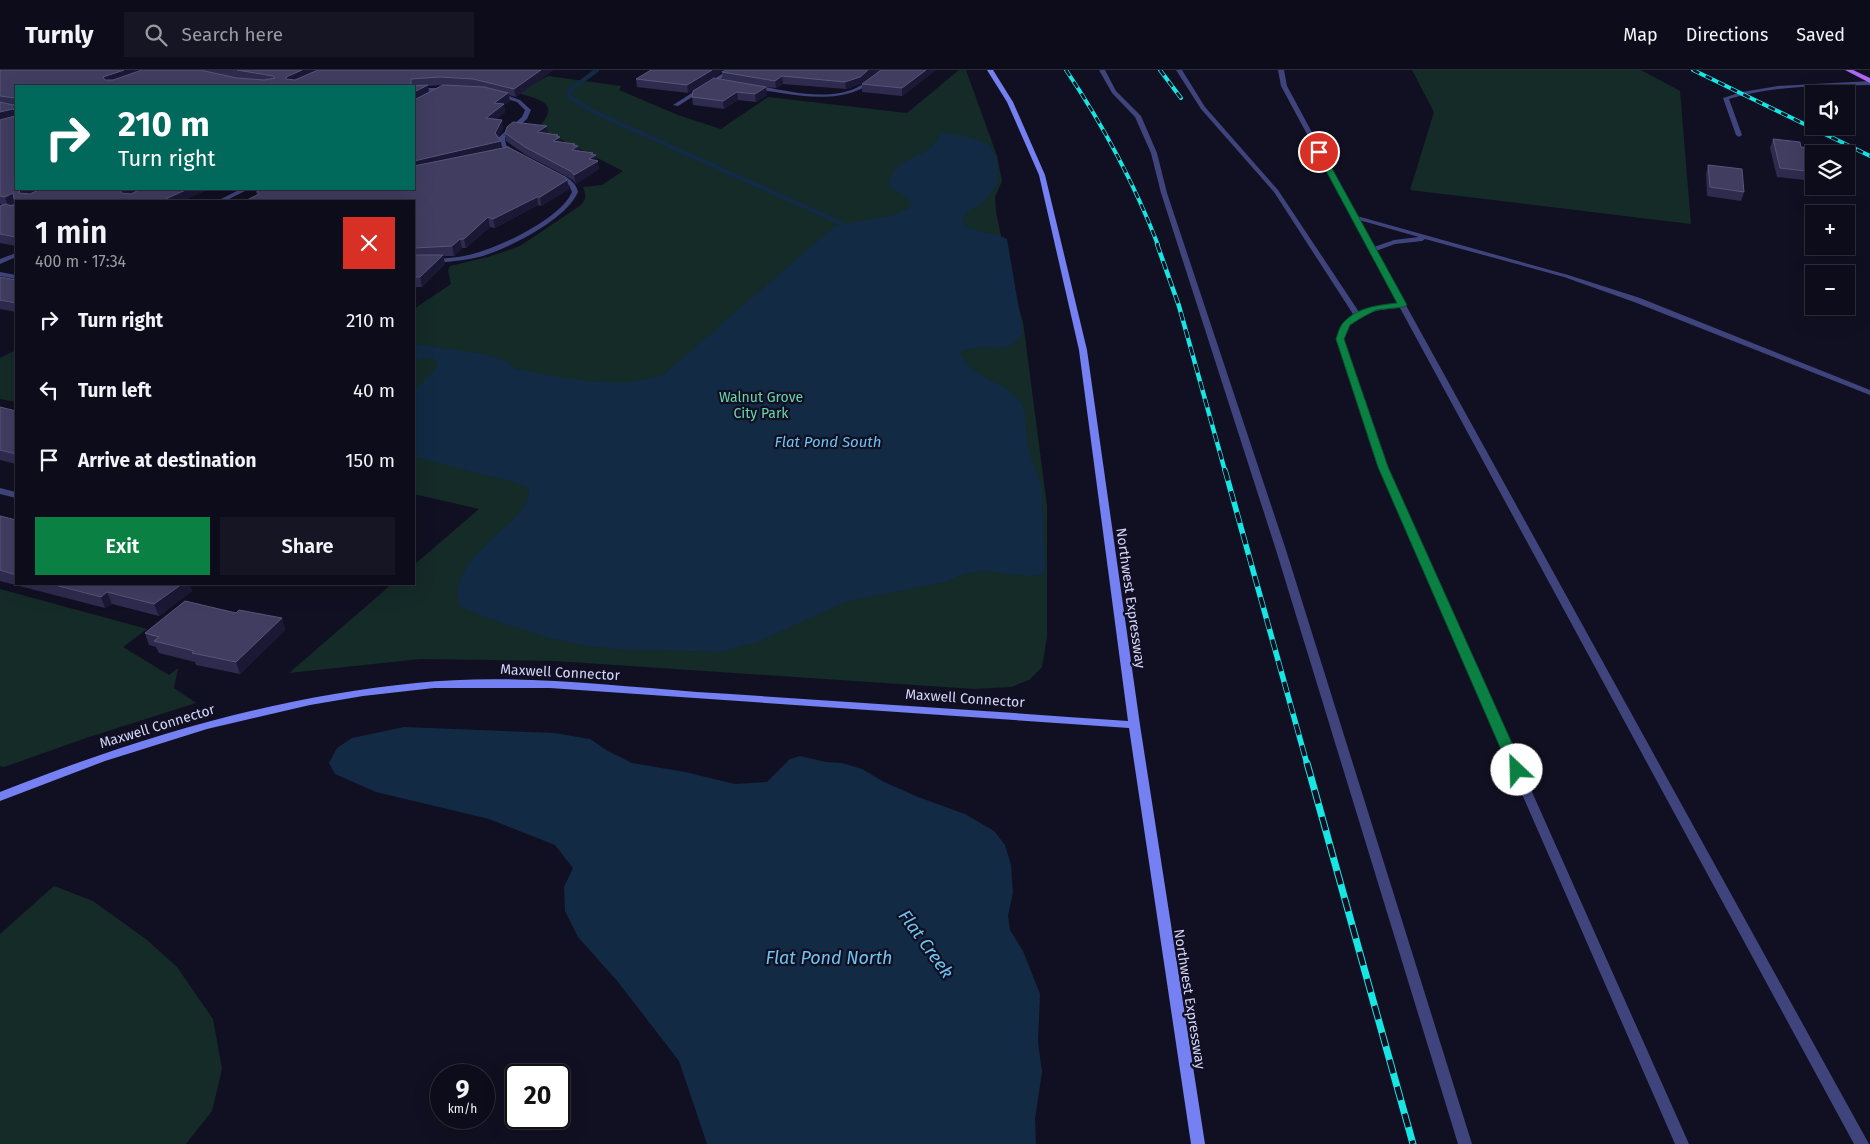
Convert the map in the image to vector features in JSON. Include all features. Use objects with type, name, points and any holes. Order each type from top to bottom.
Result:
[{"type":"main road","name":"Northwest Expressway","points":[[990,70],[1010,102],[1042,175],[1083,350],[1134,725],[1198,1144]]},
{"type":"main road","points":[[1848,70],[1870,82]]},
{"type":"main road","name":"Maxwell Connector","points":[[0,798],[39,781],[110,755],[242,716],[312,701],[418,686],[550,685],[1134,725]]},
{"type":"street","points":[[676,105],[732,70]]},
{"type":"street","points":[[750,87],[806,94],[841,93],[861,87],[884,70]]},
{"type":"street","points":[[1102,70],[1114,92],[1138,116],[1154,153],[1164,193],[1280,550],[1464,1144]]},
{"type":"street","points":[[1180,70],[1203,108],[1276,191],[1358,316]]},
{"type":"street","points":[[1281,70],[1284,86],[1354,217],[1862,1144]]},
{"type":"street","points":[[713,82],[722,83]]},
{"type":"street","points":[[1739,135],[1726,98],[1740,93],[1766,90],[1870,82]]},
{"type":"street","points":[[415,90],[455,90]]},
{"type":"street","points":[[430,97],[446,90]]},
{"type":"street","points":[[487,93],[518,101],[528,110],[524,118],[502,137],[501,142],[504,147],[525,159]]},
{"type":"street","points":[[501,153],[511,151]]},
{"type":"street","points":[[415,261],[446,260],[480,255],[515,240],[542,223],[567,205],[575,194],[574,188],[570,183],[550,172]]},
{"type":"street","points":[[222,200],[244,190]]},
{"type":"street","points":[[1354,217],[1566,276],[1637,300],[1870,393]]},
{"type":"street","points":[[1372,250],[1409,239],[1443,241]]},
{"type":"street","points":[[0,262],[15,255]]},
{"type":"street","points":[[0,274],[15,277]]},
{"type":"street","points":[[1403,305],[1375,308],[1358,316],[1347,323],[1340,339],[1383,467],[1682,1144]]},
{"type":"street","points":[[0,491],[15,495]]},
{"type":"green space","name":"Walnut Grove City Park","points":[[959,70],[966,70],[997,156],[1002,181],[995,197],[996,212],[1010,278],[1023,322],[1047,506],[1047,637],[1042,667],[1029,680],[1011,687],[974,689],[556,661],[420,659],[289,673],[391,585],[415,585],[415,564],[479,509],[415,494],[415,308],[451,284],[448,271],[450,266],[488,257],[520,246],[581,205],[585,198],[583,187],[602,185],[623,171],[538,128],[548,113],[545,103],[533,97],[517,93],[548,76],[621,86],[619,90],[678,115],[721,129],[768,97],[907,113]]},
{"type":"green space","points":[[1412,70],[1641,70],[1680,91],[1691,224],[1410,190],[1434,112]]},
{"type":"green space","points":[[15,350],[15,402],[0,399],[0,358]]},
{"type":"green space","points":[[0,589],[147,629],[123,647],[169,675],[178,668],[174,688],[196,703],[89,737],[4,767],[0,766]]},
{"type":"green space","points":[[54,886],[93,901],[147,940],[177,967],[213,1019],[222,1069],[212,1111],[186,1144],[0,1144],[0,934]]},
{"type":"water","name":"Flat Pond South","points":[[941,133],[966,136],[989,144],[997,159],[998,184],[983,202],[967,212],[963,219],[965,226],[1007,239],[1023,333],[1009,346],[1001,348],[977,347],[960,353],[973,369],[1007,389],[1023,406],[1028,444],[1042,491],[1045,568],[1043,574],[1031,576],[983,571],[967,573],[945,582],[848,601],[757,642],[721,652],[618,649],[587,646],[549,638],[481,616],[460,606],[458,587],[465,570],[477,554],[520,512],[528,500],[528,488],[511,481],[415,456],[415,390],[435,370],[438,362],[428,357],[415,361],[415,344],[484,354],[507,361],[515,369],[571,379],[628,382],[664,374],[835,226],[893,215],[909,208],[911,203],[909,200],[889,185],[890,178],[898,167],[923,153],[934,144]]},
{"type":"water","name":"Flat Pond North","points":[[404,727],[554,733],[590,739],[632,763],[685,772],[735,784],[767,782],[790,759],[800,756],[826,762],[842,763],[862,769],[884,782],[918,797],[965,814],[994,831],[1005,845],[1011,865],[1013,892],[1008,916],[1010,930],[1023,951],[1040,994],[1038,1042],[1042,1072],[1035,1119],[1036,1144],[707,1144],[679,1061],[618,982],[578,937],[565,911],[564,887],[573,868],[555,845],[489,819],[376,792],[335,774],[329,763],[337,748],[352,738]]},
{"type":"building","points":[[0,70],[124,70],[103,77],[105,80],[113,80],[142,70],[200,70],[237,78],[264,80],[275,78],[273,76],[237,70],[302,70],[286,77],[286,79],[295,80],[318,70],[541,70],[514,89],[473,79],[440,77],[411,79],[411,85],[15,85],[15,98],[0,96]]},
{"type":"building","points":[[651,70],[712,70],[687,85],[636,79]]},
{"type":"building","points":[[726,70],[868,70],[860,77],[845,82],[782,76],[775,81],[722,72]]},
{"type":"building","points":[[881,70],[926,70],[902,88],[862,84]]},
{"type":"building","points":[[714,78],[766,87],[755,94],[737,92],[723,101],[692,97],[693,91]]},
{"type":"building","points":[[428,85],[415,92],[415,86]]},
{"type":"building","points":[[443,85],[484,87],[508,93],[494,103],[504,104],[486,118],[502,120],[495,133],[501,141],[415,161],[415,99]]},
{"type":"building","points":[[0,102],[13,105],[15,103],[15,111],[13,109],[0,112]]},
{"type":"building","points":[[15,116],[15,190],[20,190],[19,193],[30,194],[39,190],[121,190],[121,193],[131,194],[139,190],[186,190],[163,200],[15,200],[15,204],[13,193],[5,197],[0,196],[0,120]]},
{"type":"building","points":[[513,122],[547,126],[537,132],[558,135],[556,136],[560,137],[553,141],[575,144],[573,145],[578,146],[572,150],[593,153],[591,154],[596,155],[589,159],[598,161],[574,175],[572,172],[525,147],[505,133],[507,127]]},
{"type":"building","points":[[1773,139],[1800,142],[1801,147],[1805,148],[1805,171],[1780,168]]},
{"type":"building","points":[[508,147],[565,177],[567,180],[540,197],[493,219],[488,217],[464,239],[460,239],[452,246],[415,248],[415,200],[247,200],[259,194],[257,190],[415,190],[415,166]]},
{"type":"building","points":[[1708,165],[1742,169],[1744,192],[1710,187]]},
{"type":"building","points":[[5,204],[12,206],[15,204],[15,237],[0,234],[0,206]]},
{"type":"building","points":[[415,255],[443,255],[420,277],[415,277]]},
{"type":"building","points":[[0,277],[15,280],[15,303],[0,300]]},
{"type":"building","points":[[0,407],[15,411],[15,454],[0,450]]},
{"type":"building","points":[[0,516],[15,520],[15,575],[0,570]]},
{"type":"building","points":[[55,585],[181,585],[154,604],[107,592],[101,597]]},
{"type":"building","points":[[185,601],[236,613],[239,610],[282,618],[236,662],[192,653],[194,651],[154,641],[159,637],[145,633]]},
{"type":"waterway","points":[[597,70],[569,91],[570,97],[592,111],[843,224]]},
{"type":"railway","points":[[1066,70],[1093,112],[1117,155],[1139,199],[1158,245]]},
{"type":"railway","points":[[1160,70],[1181,98]]},
{"type":"railway","points":[[1693,70],[1870,156]]},
{"type":"railway","points":[[1157,244],[1179,306],[1225,471]]},
{"type":"railway","points":[[1225,470],[1307,764]]},
{"type":"railway","points":[[1307,763],[1413,1144]]},
{"type":"route","points":[[1319,152],[1403,305],[1375,308],[1358,316],[1347,323],[1340,339],[1383,467],[1517,770]]},
{"type":"water label","name":"Flat Creek","points":[[926,944]]}]
